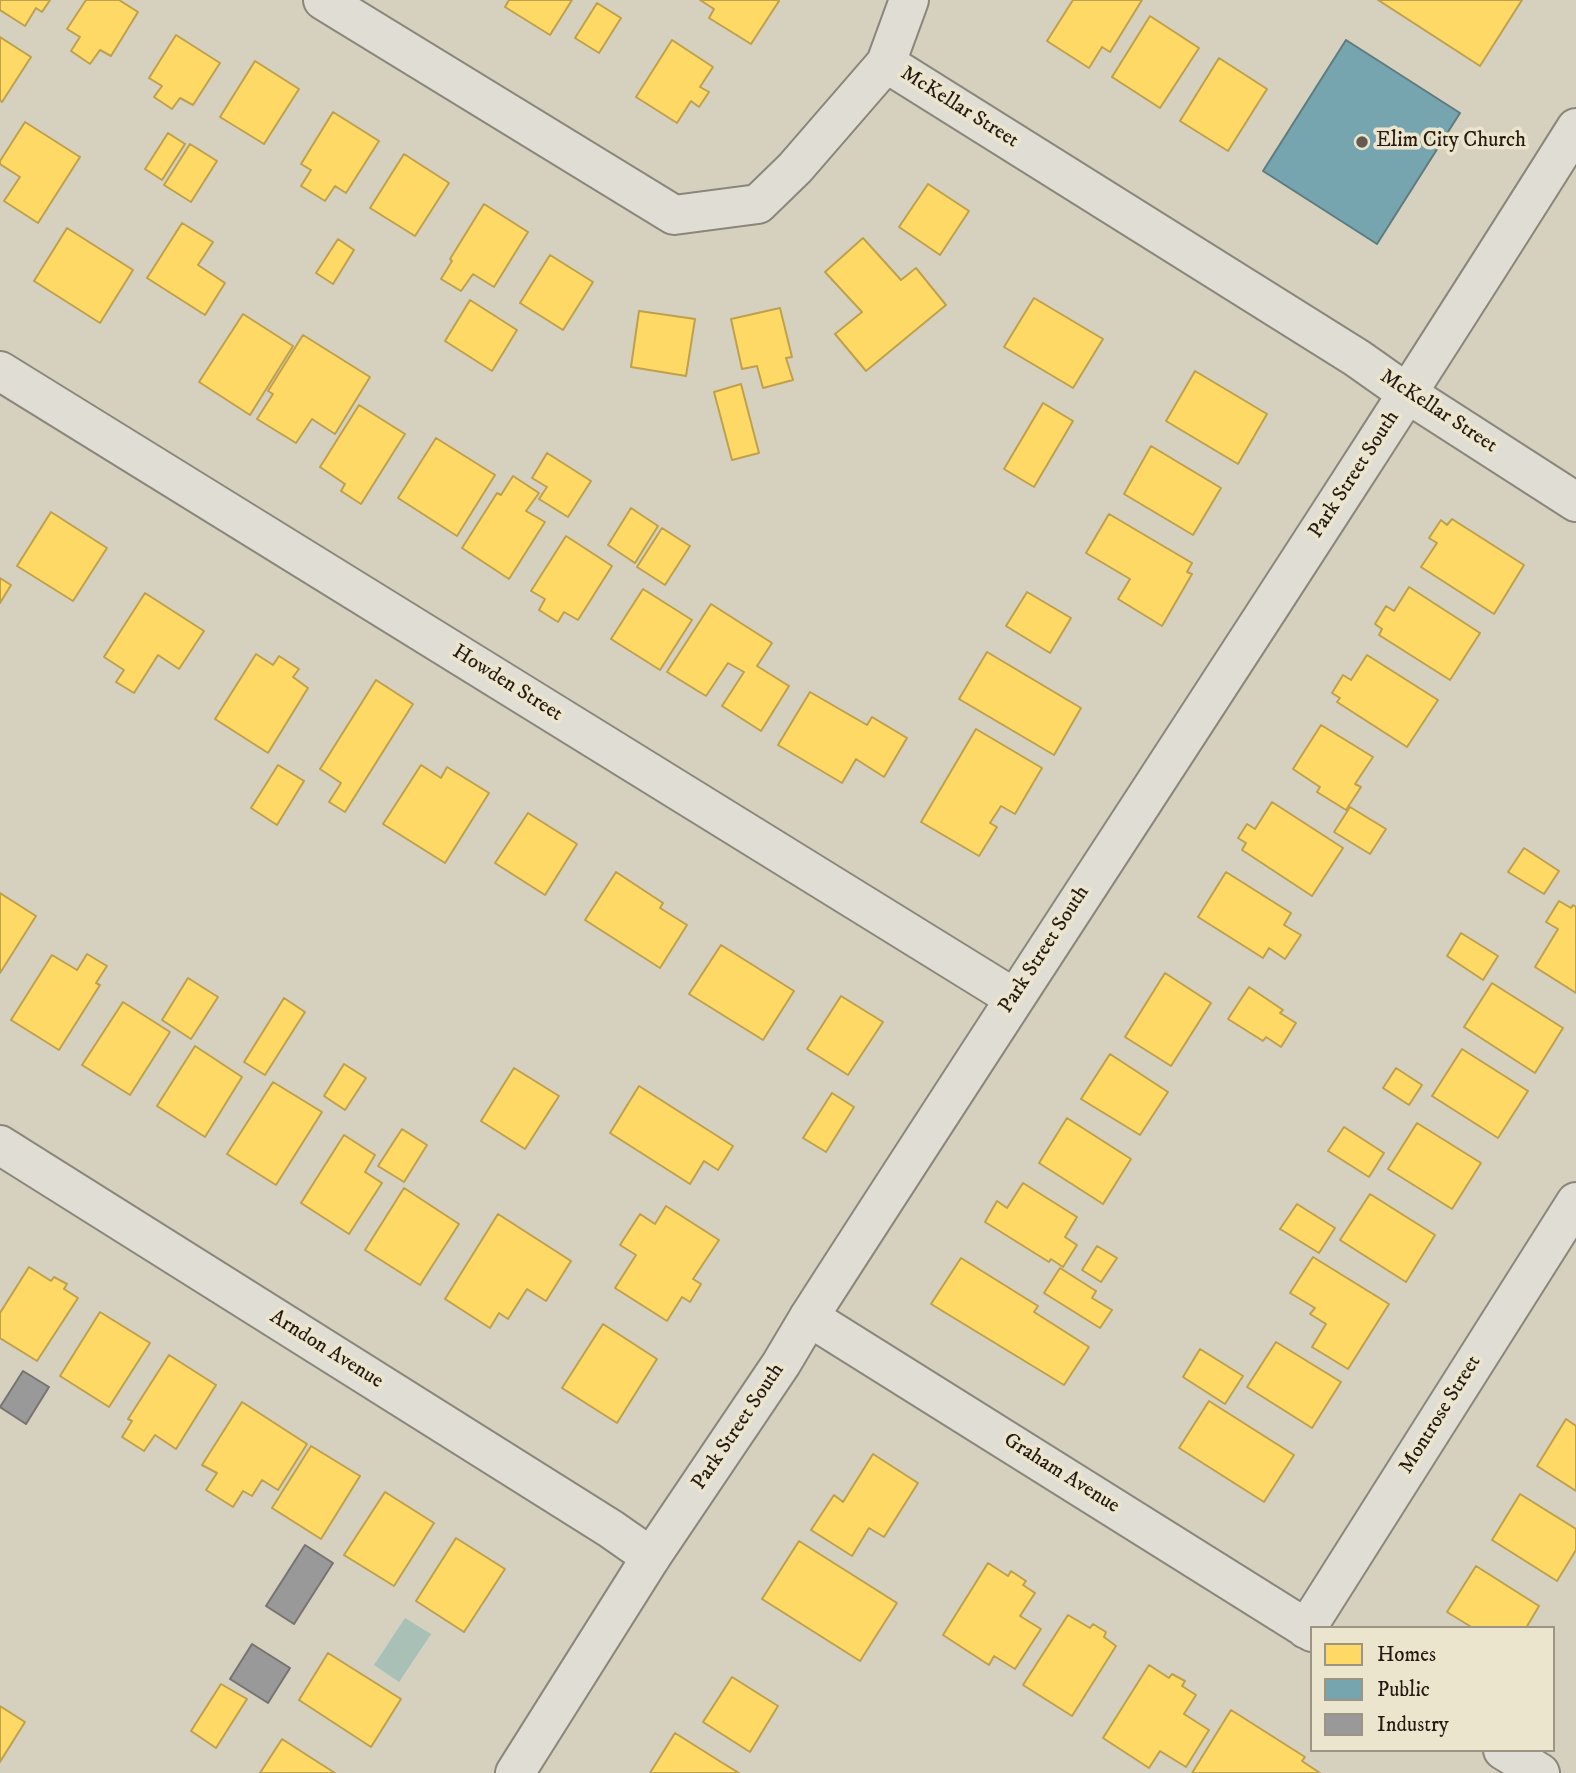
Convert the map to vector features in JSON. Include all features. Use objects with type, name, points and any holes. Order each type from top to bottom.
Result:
[{"type":"street","name":"McKellar Street","points":[[323,0],[674,215],[758,204],[795,168],[886,63],[1357,358],[1576,502]]},
{"type":"street","points":[[886,63],[909,0]]},
{"type":"street","name":"Park Street South","points":[[515,1773],[651,1557],[781,1364],[1014,998],[1408,394],[1576,128]]},
{"type":"street","name":"Howden Street","points":[[0,371],[1014,998]]},
{"type":"street","name":"Arndon Avenue","points":[[0,1145],[611,1529],[651,1557]]},
{"type":"street","name":"Montrose Street","points":[[1312,1626],[1576,1202]]},
{"type":"street","name":"Graham Avenue","points":[[809,1317],[1309,1631]]},
{"type":"street","points":[[1506,1752],[1540,1773]]},
{"type":"shaded area","points":[[405,1618],[431,1634],[399,1682],[374,1665]]},
{"type":"building: Homes","points":[[0,0],[50,0],[42,12],[36,8],[25,26],[0,10]]},
{"type":"building: Homes","points":[[86,0],[119,0],[138,12],[111,56],[100,50],[90,64],[71,51],[80,37],[67,29]]},
{"type":"building: Homes","points":[[509,0],[572,0],[550,35],[505,7]]},
{"type":"building: Homes","points":[[700,0],[779,1],[751,44],[709,18],[714,9]]},
{"type":"building: Homes","points":[[1073,0],[1142,0],[1110,52],[1102,47],[1089,68],[1047,41]]},
{"type":"building: Homes","points":[[1378,0],[1522,0],[1480,66]]},
{"type":"building: Homes","points":[[597,3],[621,18],[599,53],[575,38]]},
{"type":"building: Homes","points":[[1150,16],[1199,48],[1160,108],[1112,77]]},
{"type":"building: Homes","points":[[176,35],[220,63],[193,105],[180,98],[172,109],[154,97],[162,86],[149,78]]},
{"type":"building: Homes","points":[[0,37],[31,57],[2,102],[0,100]]},
{"type":"building: Homes","points":[[672,40],[713,67],[700,87],[709,92],[699,107],[691,101],[677,123],[636,97]]},
{"type":"building: Homes","points":[[1219,58],[1267,89],[1228,151],[1180,121]]},
{"type":"building: Homes","points":[[255,61],[299,89],[264,144],[220,117]]},
{"type":"building: Homes","points":[[333,112],[379,141],[346,193],[335,186],[325,201],[301,186],[311,170],[301,164]]},
{"type":"building: Homes","points":[[25,122],[80,157],[38,223],[4,201],[20,177],[0,164],[0,161]]},
{"type":"building: Homes","points":[[168,133],[185,144],[162,180],[145,169]]},
{"type":"building: Homes","points":[[190,144],[217,161],[191,202],[164,185]]},
{"type":"building: Homes","points":[[404,154],[449,183],[415,236],[370,208]]},
{"type":"building: Homes","points":[[928,184],[969,211],[940,255],[899,227]]},
{"type":"building: Homes","points":[[484,204],[528,232],[494,287],[473,274],[461,291],[441,279],[452,261],[450,259]]},
{"type":"building: Homes","points":[[182,223],[213,242],[198,265],[225,283],[205,315],[147,278]]},
{"type":"building: Homes","points":[[67,228],[133,270],[100,323],[34,281]]},
{"type":"building: Homes","points":[[863,238],[901,280],[916,268],[946,305],[866,371],[835,334],[862,312],[825,272]]},
{"type":"building: Homes","points":[[338,239],[354,250],[333,284],[316,273]]},
{"type":"building: Homes","points":[[550,255],[593,282],[563,330],[520,303]]},
{"type":"building: Homes","points":[[1034,298],[1103,339],[1073,388],[1004,347]]},
{"type":"building: Homes","points":[[470,300],[517,330],[492,371],[445,341]]},
{"type":"building: Homes","points":[[780,308],[792,357],[786,358],[793,380],[763,388],[757,366],[742,369],[731,319]]},
{"type":"building: Homes","points":[[639,311],[695,319],[686,376],[631,367]]},
{"type":"building: Homes","points":[[243,314],[293,346],[250,415],[199,382]]},
{"type":"building: Homes","points":[[303,335],[370,377],[335,434],[312,419],[296,443],[257,419],[273,394],[268,391]]},
{"type":"building: Homes","points":[[1195,371],[1267,414],[1238,464],[1166,421]]},
{"type":"building: Homes","points":[[741,384],[759,453],[732,460],[714,392]]},
{"type":"building: Homes","points":[[1043,403],[1073,421],[1034,487],[1004,469]]},
{"type":"building: Homes","points":[[359,405],[405,434],[361,504],[341,491],[345,484],[320,467]]},
{"type":"building: Homes","points":[[436,438],[495,475],[457,536],[398,498]]},
{"type":"building: Homes","points":[[1151,446],[1221,488],[1193,535],[1124,494]]},
{"type":"building: Homes","points":[[547,453],[591,481],[568,517],[539,499],[547,487],[532,478]]},
{"type":"building: Homes","points":[[513,476],[539,493],[526,511],[545,522],[509,579],[462,548],[497,493],[501,495]]},
{"type":"building: Homes","points":[[631,508],[658,526],[635,563],[608,545]]},
{"type":"building: Homes","points":[[51,512],[107,548],[73,601],[17,566]]},
{"type":"building: Homes","points":[[1109,514],[1192,563],[1187,572],[1192,574],[1162,626],[1118,599],[1130,579],[1086,553]]},
{"type":"building: Homes","points":[[1452,519],[1524,565],[1494,614],[1421,567],[1437,543],[1429,538],[1441,520],[1447,525]]},
{"type":"building: Homes","points":[[662,528],[690,546],[665,585],[637,567]]},
{"type":"building: Homes","points":[[566,536],[612,566],[578,620],[564,612],[558,622],[539,610],[545,599],[531,591]]},
{"type":"building: Homes","points":[[0,578],[11,585],[0,603]]},
{"type":"building: Homes","points":[[1409,587],[1480,633],[1450,680],[1379,635],[1382,629],[1375,624],[1386,606],[1394,611]]},
{"type":"building: Homes","points":[[643,589],[692,620],[660,670],[611,639]]},
{"type":"building: Homes","points":[[1027,592],[1071,618],[1050,653],[1006,626]]},
{"type":"building: Homes","points":[[145,593],[204,631],[179,669],[158,655],[134,693],[116,682],[124,670],[104,657]]},
{"type":"building: Homes","points":[[711,604],[772,643],[757,666],[789,686],[761,731],[722,706],[744,672],[728,663],[706,696],[667,672]]},
{"type":"building: Homes","points":[[987,652],[1081,708],[1054,755],[959,699]]},
{"type":"building: Homes","points":[[256,654],[273,665],[279,656],[299,669],[293,677],[308,688],[268,753],[215,719]]},
{"type":"building: Homes","points":[[1367,655],[1438,700],[1407,747],[1337,702],[1340,698],[1332,693],[1343,675],[1351,680]]},
{"type":"building: Homes","points":[[376,680],[413,704],[345,812],[329,802],[341,783],[320,769]]},
{"type":"building: Homes","points":[[810,692],[867,725],[872,717],[907,738],[884,777],[856,759],[842,783],[778,745]]},
{"type":"building: Homes","points":[[1321,725],[1373,757],[1355,784],[1361,787],[1346,810],[1317,792],[1320,787],[1293,769]]},
{"type":"building: Homes","points":[[976,729],[1042,768],[1015,814],[1001,806],[990,823],[997,827],[979,856],[921,822]]},
{"type":"building: Homes","points":[[278,765],[304,781],[277,825],[251,808]]},
{"type":"building: Homes","points":[[421,765],[441,778],[447,767],[489,793],[445,863],[383,824]]},
{"type":"building: Homes","points":[[1272,802],[1343,848],[1312,896],[1242,850],[1246,843],[1238,838],[1247,824],[1255,829]]},
{"type":"building: Homes","points":[[1350,807],[1386,829],[1370,854],[1334,832]]},
{"type":"building: Homes","points":[[528,813],[577,844],[545,895],[495,863]]},
{"type":"building: Homes","points":[[1524,848],[1559,871],[1544,894],[1508,872]]},
{"type":"building: Homes","points":[[616,872],[663,903],[660,908],[687,925],[660,968],[585,920]]},
{"type":"building: Homes","points":[[1226,872],[1291,913],[1284,925],[1301,935],[1285,959],[1269,948],[1263,958],[1198,917]]},
{"type":"building: Homes","points":[[0,893],[36,916],[0,973]]},
{"type":"building: Homes","points":[[1559,901],[1571,908],[1573,905],[1576,907],[1576,993],[1535,967],[1558,929],[1546,922]]},
{"type":"building: Homes","points":[[1461,933],[1498,956],[1483,980],[1447,956]]},
{"type":"building: Homes","points":[[721,945],[794,991],[763,1040],[689,994]]},
{"type":"building: Homes","points":[[87,954],[107,966],[96,983],[100,985],[59,1050],[11,1020],[52,955],[77,970]]},
{"type":"building: Homes","points":[[1165,973],[1211,1003],[1171,1066],[1125,1037]]},
{"type":"building: Homes","points":[[188,978],[218,997],[191,1039],[162,1020]]},
{"type":"building: Homes","points":[[1492,983],[1563,1028],[1535,1073],[1464,1027]]},
{"type":"building: Homes","points":[[1249,987],[1283,1010],[1280,1013],[1296,1023],[1281,1047],[1266,1037],[1263,1041],[1228,1019]]},
{"type":"building: Homes","points":[[841,996],[883,1022],[848,1075],[807,1049]]},
{"type":"building: Homes","points":[[284,998],[305,1012],[265,1075],[244,1062]]},
{"type":"building: Homes","points":[[123,1002],[170,1032],[130,1095],[82,1065]]},
{"type":"building: Homes","points":[[195,1046],[242,1077],[205,1137],[157,1106]]},
{"type":"building: Homes","points":[[1462,1049],[1528,1091],[1498,1138],[1432,1096]]},
{"type":"building: Homes","points":[[1110,1054],[1168,1092],[1140,1135],[1081,1099]]},
{"type":"building: Homes","points":[[344,1064],[366,1078],[345,1110],[324,1096]]},
{"type":"building: Homes","points":[[514,1068],[559,1096],[525,1149],[481,1121]]},
{"type":"building: Homes","points":[[1396,1068],[1422,1085],[1409,1105],[1383,1088]]},
{"type":"building: Homes","points":[[273,1082],[322,1112],[276,1185],[227,1154]]},
{"type":"building: Homes","points":[[639,1086],[733,1146],[718,1170],[704,1161],[690,1184],[610,1133]]},
{"type":"building: Homes","points":[[832,1093],[854,1107],[826,1152],[803,1138]]},
{"type":"building: Homes","points":[[1067,1118],[1131,1159],[1103,1204],[1039,1163]]},
{"type":"building: Homes","points":[[1417,1123],[1481,1163],[1452,1209],[1388,1169]]},
{"type":"building: Homes","points":[[1344,1127],[1384,1153],[1369,1177],[1328,1151]]},
{"type":"building: Homes","points":[[402,1129],[427,1145],[404,1182],[378,1166]]},
{"type":"building: Homes","points":[[344,1135],[375,1155],[365,1172],[382,1183],[349,1234],[301,1203]]},
{"type":"building: Homes","points":[[1023,1183],[1077,1217],[1065,1237],[1077,1245],[1063,1267],[1051,1259],[1049,1262],[985,1222],[997,1201],[1007,1208]]},
{"type":"building: Homes","points":[[404,1188],[459,1224],[420,1285],[365,1250]]},
{"type":"building: Homes","points":[[1370,1194],[1435,1235],[1406,1282],[1340,1240]]},
{"type":"building: Homes","points":[[1297,1204],[1335,1228],[1319,1253],[1280,1229]]},
{"type":"building: Homes","points":[[666,1206],[719,1240],[693,1279],[701,1284],[690,1302],[682,1297],[667,1321],[615,1288],[636,1255],[620,1245],[640,1214],[655,1224]]},
{"type":"building: Homes","points":[[498,1214],[571,1261],[546,1301],[527,1289],[508,1319],[499,1313],[490,1328],[445,1299]]},
{"type":"building: Homes","points":[[1097,1246],[1117,1258],[1101,1282],[1082,1270]]},
{"type":"building: Homes","points":[[1313,1257],[1389,1304],[1348,1369],[1312,1347],[1326,1324],[1310,1314],[1315,1308],[1290,1293]]},
{"type":"building: Homes","points":[[961,1258],[1038,1306],[1034,1312],[1089,1347],[1064,1385],[931,1304]]},
{"type":"building: Homes","points":[[29,1267],[51,1281],[54,1277],[67,1284],[64,1289],[78,1298],[37,1361],[0,1338],[0,1313]]},
{"type":"building: Homes","points":[[1060,1268],[1096,1291],[1092,1298],[1112,1310],[1100,1328],[1044,1293]]},
{"type":"building: Homes","points":[[100,1312],[150,1343],[109,1407],[60,1376]]},
{"type":"building: Homes","points":[[603,1324],[657,1359],[617,1423],[562,1388]]},
{"type":"building: Homes","points":[[1276,1342],[1341,1382],[1312,1428],[1247,1387]]},
{"type":"building: Homes","points":[[1200,1349],[1243,1376],[1225,1404],[1183,1377]]},
{"type":"building: Homes","points":[[169,1355],[216,1385],[176,1449],[155,1435],[144,1451],[122,1437],[132,1421],[128,1419]]},
{"type":"building: Homes","points":[[1209,1401],[1294,1455],[1264,1502],[1179,1448]]},
{"type":"building: Homes","points":[[242,1402],[307,1444],[278,1490],[262,1480],[252,1496],[243,1491],[233,1507],[206,1490],[217,1473],[202,1465]]},
{"type":"building: Homes","points":[[1566,1419],[1576,1426],[1576,1491],[1537,1466]]},
{"type":"building: Homes","points":[[311,1446],[360,1476],[321,1539],[272,1508]]},
{"type":"building: Homes","points":[[873,1454],[918,1483],[884,1537],[869,1528],[852,1556],[811,1530],[834,1495],[843,1502]]},
{"type":"building: Homes","points":[[385,1492],[434,1523],[394,1586],[344,1555]]},
{"type":"building: Homes","points":[[1520,1494],[1576,1529],[1576,1550],[1557,1581],[1492,1540]]},
{"type":"building: Homes","points":[[456,1538],[505,1569],[464,1632],[416,1601]]},
{"type":"building: Homes","points":[[799,1541],[897,1603],[860,1661],[762,1599]]},
{"type":"building: Homes","points":[[988,1563],[1008,1576],[1011,1571],[1026,1581],[1023,1585],[1035,1593],[1020,1616],[1041,1629],[1015,1669],[994,1656],[989,1665],[943,1635]]},
{"type":"building: Homes","points":[[1476,1566],[1539,1606],[1527,1626],[1470,1626],[1447,1612]]},
{"type":"building: Homes","points":[[1068,1615],[1090,1628],[1093,1624],[1106,1632],[1104,1637],[1116,1646],[1072,1716],[1023,1685]]},
{"type":"building: Homes","points":[[328,1653],[401,1699],[371,1747],[299,1700]]},
{"type":"building: Homes","points":[[1149,1665],[1169,1678],[1172,1674],[1185,1681],[1182,1686],[1196,1695],[1184,1714],[1209,1730],[1186,1767],[1160,1751],[1149,1768],[1103,1738]]},
{"type":"building: Homes","points":[[732,1677],[778,1706],[750,1752],[703,1722]]},
{"type":"building: Homes","points":[[221,1684],[247,1699],[216,1748],[191,1731]]},
{"type":"building: Homes","points":[[0,1706],[25,1722],[0,1762]]},
{"type":"building: Homes","points":[[1231,1710],[1305,1757],[1302,1761],[1320,1773],[1192,1773]]},
{"type":"building: Homes","points":[[675,1733],[721,1762],[739,1773],[650,1773]]},
{"type":"building: Homes","points":[[282,1739],[313,1759],[335,1773],[260,1773]]},
{"type":"building: Public","name":"Elim City Church","points":[[1346,40],[1460,113],[1377,244],[1263,171]]},
{"type":"building: Industry","points":[[23,1371],[49,1387],[26,1424],[0,1407]]},
{"type":"building: Industry","points":[[305,1545],[333,1563],[294,1624],[266,1606]]},
{"type":"building: Industry","points":[[252,1644],[290,1668],[268,1703],[230,1679]]},
{"type":"place","name":"Elim City Church","points":[[1362,142]]}]
